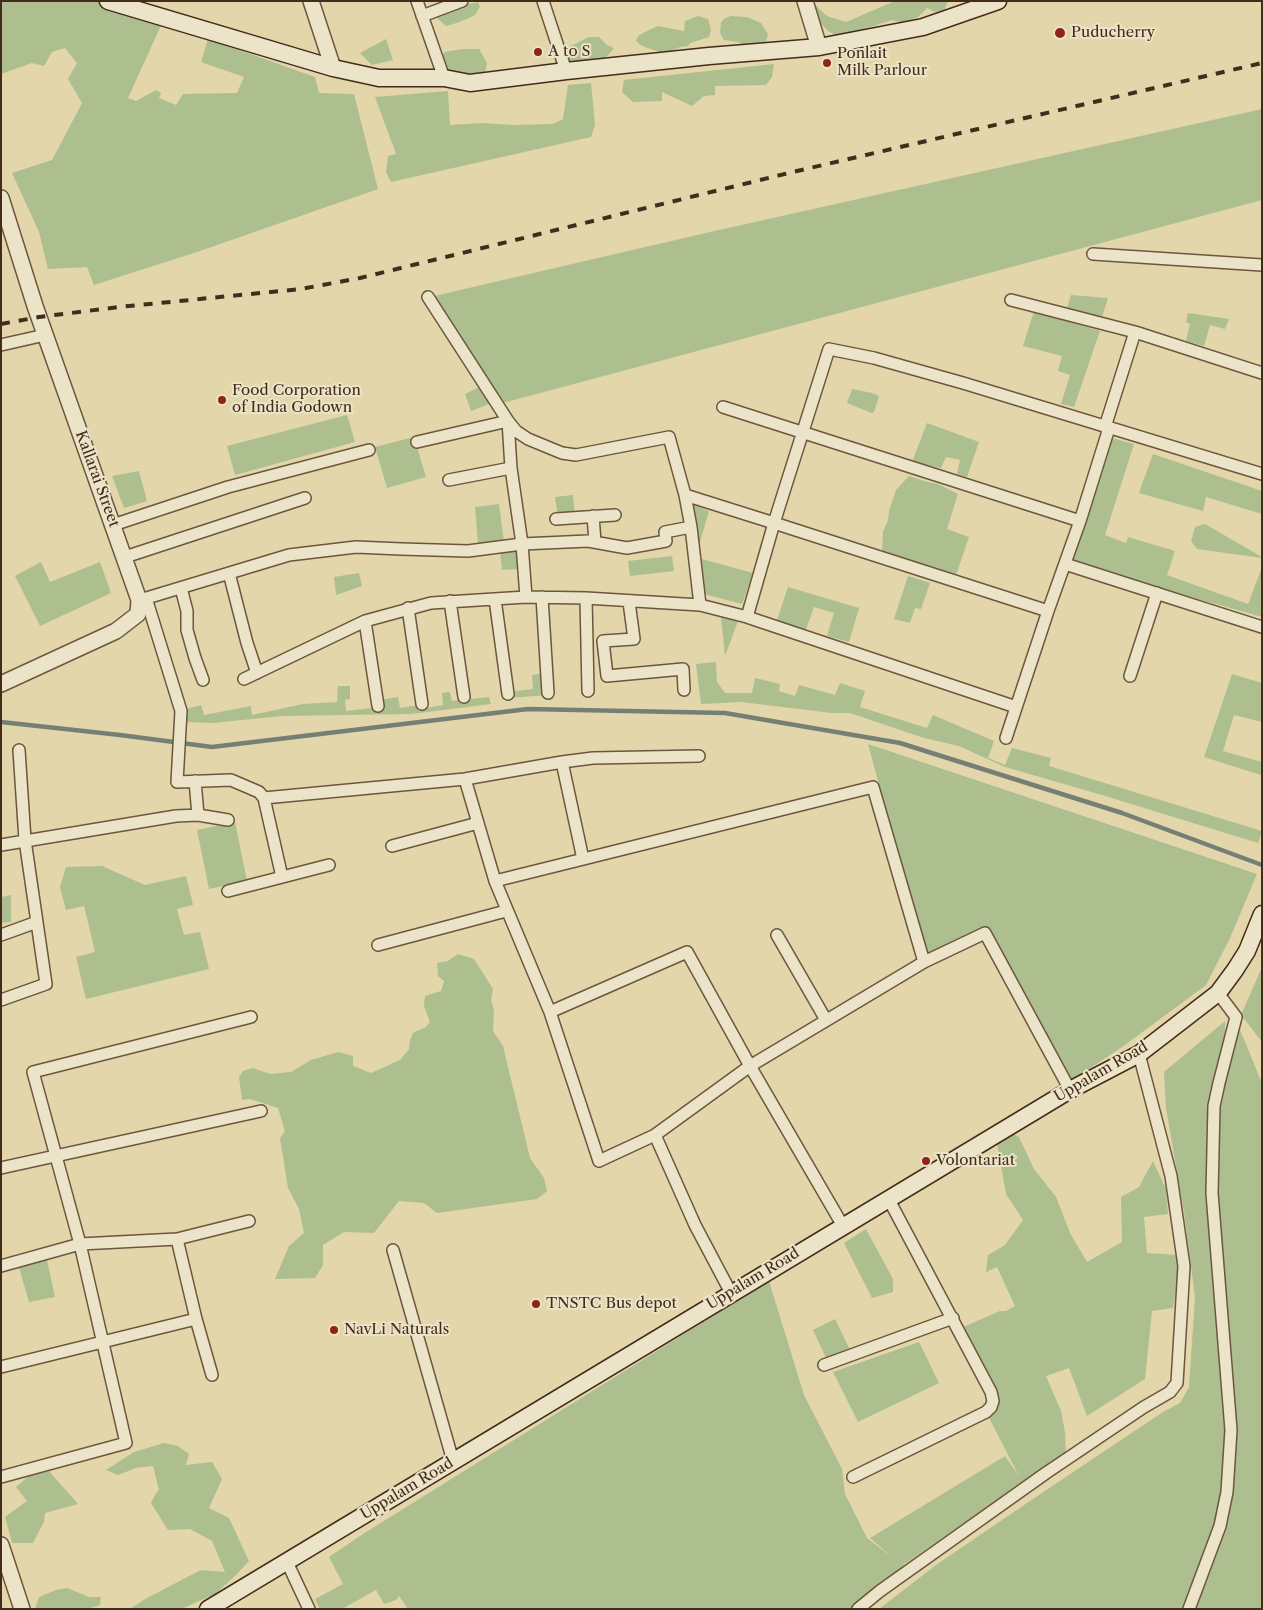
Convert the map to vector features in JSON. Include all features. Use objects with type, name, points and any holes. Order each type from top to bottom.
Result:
[{"type":"main road","points":[[108,1],[333,68],[379,78],[444,78],[470,83],[566,70],[819,47],[923,27],[998,1]]},
{"type":"main road","name":"Uppalam Road","points":[[208,1609],[888,1198],[1070,1090],[1139,1054],[1218,993],[1247,951],[1262,914]]},
{"type":"street","points":[[311,1],[333,68]]},
{"type":"street","points":[[417,1],[444,78]]},
{"type":"street","points":[[422,16],[462,1]]},
{"type":"street","points":[[543,1],[566,70]]},
{"type":"street","points":[[805,1],[819,47]]},
{"type":"street","name":"Kallarai Street","points":[[1,198],[45,335],[125,557],[143,599]]},
{"type":"street","points":[[1093,254],[1262,265]]},
{"type":"street","points":[[428,297],[508,421],[516,431],[528,439],[562,453],[576,455],[669,437],[691,528],[700,605]]},
{"type":"street","points":[[1011,300],[1135,332],[1262,373]]},
{"type":"street","points":[[1006,738],[1080,521],[1135,332]]},
{"type":"street","points":[[1,344],[45,335]]},
{"type":"street","points":[[748,617],[774,523],[829,349],[874,358],[964,383],[1262,474]]},
{"type":"street","points":[[723,407],[1080,521]]},
{"type":"street","points":[[417,442],[508,421]]},
{"type":"street","points":[[508,421],[511,468],[522,544],[526,597]]},
{"type":"street","points":[[113,524],[228,487],[369,450]]},
{"type":"street","points":[[449,480],[511,468]]},
{"type":"street","points":[[684,495],[1048,611]]},
{"type":"street","points":[[125,557],[305,498]]},
{"type":"street","points":[[594,516],[595,542]]},
{"type":"street","points":[[556,519],[615,516]]},
{"type":"street","points":[[143,599],[289,555],[356,547],[401,550],[468,550],[522,544],[595,542],[627,548],[666,541],[665,532],[691,528]]},
{"type":"street","points":[[1065,564],[1262,627]]},
{"type":"street","points":[[229,573],[247,643],[257,673]]},
{"type":"street","points":[[181,588],[187,611],[187,630],[204,680]]},
{"type":"street","points":[[1130,676],[1157,594]]},
{"type":"street","points":[[244,679],[365,621],[408,608],[450,601],[526,597],[586,598],[700,605],[748,617],[1016,707]]},
{"type":"street","points":[[542,597],[548,693]]},
{"type":"street","points":[[586,598],[588,691]]},
{"type":"street","points":[[1,684],[116,631],[138,614],[143,599]]},
{"type":"street","points":[[143,599],[181,711],[177,782],[231,780],[259,792],[264,798],[282,877]]},
{"type":"street","points":[[495,599],[508,694]]},
{"type":"street","points":[[450,601],[464,697]]},
{"type":"street","points":[[629,602],[634,639],[603,641],[607,676],[683,668],[684,690]]},
{"type":"street","points":[[408,608],[422,704]]},
{"type":"street","points":[[365,621],[378,706]]},
{"type":"street","points":[[1,1000],[46,984],[25,840],[19,750]]},
{"type":"street","points":[[264,798],[465,779],[593,758],[699,756]]},
{"type":"street","points":[[562,762],[583,859]]},
{"type":"street","points":[[465,779],[495,882],[550,1012],[599,1160],[655,1136],[750,1066],[924,962],[985,933],[1070,1090]]},
{"type":"street","points":[[195,781],[198,814]]},
{"type":"street","points":[[495,882],[873,787],[924,962]]},
{"type":"street","points":[[1,845],[176,816],[198,814],[228,820]]},
{"type":"street","points":[[392,846],[478,823]]},
{"type":"street","points":[[228,891],[329,865]]},
{"type":"street","points":[[378,945],[506,911]]},
{"type":"street","points":[[1,927],[37,922]]},
{"type":"street","points":[[1,934],[37,922]]},
{"type":"street","points":[[777,935],[826,1020]]},
{"type":"street","points":[[550,1012],[687,952],[750,1066],[843,1226]]},
{"type":"street","points":[[1189,1609],[1220,1526],[1228,1492],[1231,1430],[1212,1193],[1214,1106],[1236,1017],[1218,993]]},
{"type":"street","points":[[1,1476],[126,1443],[80,1244],[33,1072],[251,1017]]},
{"type":"street","points":[[858,1609],[880,1591],[1046,1473],[1144,1407],[1170,1392],[1177,1383],[1184,1266],[1171,1176],[1139,1054]]},
{"type":"street","points":[[1,1168],[261,1111]]},
{"type":"street","points":[[655,1136],[695,1224],[731,1293]]},
{"type":"street","points":[[853,1477],[986,1412],[991,1407],[993,1401],[991,1392],[953,1318],[888,1198]]},
{"type":"street","points":[[1,1266],[80,1244],[177,1239],[249,1221]]},
{"type":"street","points":[[177,1239],[196,1319],[212,1375]]},
{"type":"street","points":[[393,1250],[452,1461]]},
{"type":"street","points":[[824,1365],[953,1318]]},
{"type":"street","points":[[1,1367],[196,1319]]},
{"type":"street","points":[[1,1545],[22,1609]]},
{"type":"street","points":[[287,1562],[309,1609]]},
{"type":"green space","points":[[1,1],[108,1],[163,21],[128,98],[136,101],[156,90],[161,93],[159,98],[176,105],[183,94],[237,93],[244,77],[201,62],[208,39],[315,77],[319,93],[354,94],[378,189],[197,252],[94,285],[87,267],[48,269],[39,232],[12,173],[52,160],[82,103],[68,79],[77,63],[65,48],[52,52],[44,66],[32,63],[1,74]]},
{"type":"green space","points":[[811,1],[827,16],[846,22],[895,1],[948,1],[944,11],[935,12],[927,8],[918,17],[904,23],[892,20],[839,37],[828,31],[811,13]]},
{"type":"green space","points":[[478,2],[480,7],[475,15],[460,22],[446,26],[437,18],[441,12]]},
{"type":"green space","points":[[698,16],[708,19],[711,30],[709,37],[690,43],[688,46],[680,47],[666,54],[642,46],[636,41],[638,36],[658,26],[684,31],[685,21]]},
{"type":"green space","points":[[731,16],[747,17],[761,23],[768,34],[765,46],[749,47],[738,42],[724,40],[720,33],[721,22]]},
{"type":"green space","points":[[589,37],[599,37],[607,45],[614,48],[600,65],[571,72],[562,48]]},
{"type":"green space","points":[[386,39],[393,60],[372,65],[360,53]]},
{"type":"green space","points":[[479,49],[487,63],[485,73],[446,79],[441,64],[444,52]]},
{"type":"green space","points":[[774,64],[772,77],[766,85],[715,86],[715,95],[704,96],[692,106],[662,92],[662,101],[633,102],[622,92],[624,80]]},
{"type":"green space","points":[[591,83],[595,125],[591,137],[391,182],[386,172],[388,156],[396,154],[375,97],[448,91],[450,125],[482,123],[513,125],[553,124],[563,119],[568,85]]},
{"type":"green space","points":[[1262,109],[1262,200],[499,404],[430,297],[710,232]]},
{"type":"green space","points":[[1071,295],[1108,298],[1102,317],[1067,308]]},
{"type":"green space","points":[[1034,311],[1100,331],[1074,407],[1061,404],[1070,375],[1058,371],[1062,356],[1023,346]]},
{"type":"green space","points":[[1188,313],[1229,319],[1225,329],[1210,325],[1204,346],[1186,341],[1190,324],[1186,322]]},
{"type":"green space","points":[[479,387],[492,403],[471,411],[465,394]]},
{"type":"green space","points":[[852,389],[879,396],[874,412],[872,413],[847,403]]},
{"type":"green space","points":[[347,415],[355,442],[235,475],[227,446]]},
{"type":"green space","points":[[927,423],[979,442],[967,477],[957,474],[960,460],[946,457],[941,468],[912,462]]},
{"type":"green space","points":[[414,437],[426,477],[387,488],[375,447]]},
{"type":"green space","points":[[1108,437],[1134,444],[1105,535],[1126,543],[1128,537],[1175,551],[1167,575],[1248,604],[1262,567],[1262,617],[1068,562]]},
{"type":"green space","points":[[1153,454],[1262,491],[1262,514],[1206,497],[1203,511],[1139,493]]},
{"type":"green space","points":[[139,471],[147,501],[124,508],[112,476]]},
{"type":"green space","points":[[909,476],[938,484],[958,494],[947,529],[969,537],[955,578],[882,552],[883,532],[896,490]]},
{"type":"green space","points":[[573,495],[575,516],[558,517],[555,497]]},
{"type":"green space","points":[[690,503],[709,511],[698,549]]},
{"type":"green space","points":[[499,504],[504,542],[478,544],[475,507]]},
{"type":"green space","points":[[1205,524],[1262,558],[1197,549],[1191,541],[1195,527]]},
{"type":"green space","points":[[519,549],[521,569],[502,570],[500,551]]},
{"type":"green space","points":[[672,556],[674,571],[630,576],[628,561]]},
{"type":"green space","points":[[702,559],[753,573],[742,604],[704,594]]},
{"type":"green space","points":[[41,562],[50,582],[100,562],[111,593],[40,626],[15,576]]},
{"type":"green space","points":[[359,573],[362,586],[336,595],[334,577]]},
{"type":"green space","points":[[908,576],[930,583],[921,609],[915,608],[910,623],[894,619]]},
{"type":"green space","points":[[788,587],[859,608],[849,642],[827,636],[834,613],[814,607],[805,632],[776,623]]},
{"type":"green space","points":[[721,617],[738,621],[725,656]]},
{"type":"green space","points":[[716,662],[717,682],[725,693],[752,693],[755,678],[780,684],[779,691],[795,696],[799,685],[835,695],[840,683],[865,691],[860,707],[927,728],[933,715],[994,741],[988,758],[1005,765],[1012,748],[1051,758],[1049,766],[1262,832],[1258,843],[1005,767],[959,746],[924,738],[850,713],[832,713],[741,702],[701,704],[696,664]]},
{"type":"green space","points":[[545,673],[546,695],[510,698],[509,692],[533,689],[532,675]]},
{"type":"green space","points":[[1232,674],[1262,683],[1262,722],[1234,715],[1223,751],[1262,762],[1261,775],[1204,757]]},
{"type":"green space","points":[[338,686],[350,686],[350,699],[345,700],[346,711],[380,707],[379,700],[398,697],[400,708],[420,705],[421,709],[443,705],[442,693],[450,692],[452,701],[489,697],[491,704],[411,714],[283,716],[212,723],[182,722],[183,710],[201,705],[204,715],[251,706],[252,715],[303,704],[337,702]]},
{"type":"green space","points":[[868,744],[1257,874],[1230,938],[1206,985],[1125,1045],[1071,1081],[988,936],[928,965]]},
{"type":"green space","points":[[235,822],[247,881],[209,889],[197,830]]},
{"type":"green space","points":[[102,866],[145,885],[186,876],[193,905],[177,909],[184,935],[200,932],[209,969],[86,999],[76,957],[95,952],[84,906],[66,910],[60,887],[66,867]]},
{"type":"green space","points":[[11,895],[11,922],[1,923],[1,897]]},
{"type":"green space","points":[[458,954],[474,959],[493,989],[491,1000],[494,1010],[493,1031],[503,1046],[530,1158],[544,1178],[547,1191],[537,1199],[437,1213],[424,1203],[399,1201],[374,1233],[344,1232],[323,1245],[323,1265],[315,1278],[275,1279],[289,1246],[304,1233],[299,1209],[288,1188],[280,1138],[285,1131],[278,1108],[250,1099],[242,1100],[239,1077],[243,1071],[253,1068],[270,1074],[291,1072],[311,1060],[338,1052],[353,1056],[353,1066],[371,1073],[400,1060],[409,1049],[413,1033],[426,1027],[430,1022],[424,1006],[425,996],[441,991],[444,981],[438,976],[437,963],[448,961]]},
{"type":"green space","points":[[1262,967],[1262,1042],[1241,1015]]},
{"type":"green space","points":[[1225,1021],[1225,1060],[1209,1176],[1231,1430],[1227,1492],[1185,1609],[879,1609],[936,1565],[1163,1412],[1180,1403],[1189,1387],[1195,1297],[1184,1212],[1166,1108],[1164,1072]]},
{"type":"green space","points":[[1238,1025],[1262,1083],[1262,1609],[1194,1609],[1230,1493],[1215,1127]]},
{"type":"green space","points":[[1011,1132],[1019,1137],[1034,1169],[1056,1197],[1071,1235],[1087,1262],[1122,1242],[1121,1197],[1139,1187],[1153,1161],[1166,1189],[1168,1214],[1144,1217],[1147,1253],[1176,1255],[1179,1272],[1173,1308],[1152,1311],[1145,1379],[1087,1416],[1069,1368],[1046,1376],[1061,1411],[1065,1432],[1066,1460],[1025,1488],[1022,1483],[903,1565],[909,1571],[859,1609],[408,1609],[399,1596],[396,1600],[384,1604],[376,1590],[342,1609],[320,1609],[315,1599],[343,1584],[329,1557],[769,1281],[804,1395],[842,1469],[845,1494],[867,1538],[893,1558],[870,1538],[1005,1456],[1019,1476],[986,1412],[993,1401],[961,1328],[1015,1306],[997,1267],[986,1272],[988,1255],[1005,1245],[1023,1220],[1006,1194],[996,1137]]},
{"type":"green space","points":[[866,1229],[893,1279],[893,1292],[872,1298],[844,1243]]},
{"type":"green space","points":[[46,1256],[55,1297],[29,1302],[18,1264]]},
{"type":"green space","points":[[835,1319],[850,1350],[827,1360],[813,1330]]},
{"type":"green space","points":[[919,1342],[939,1383],[858,1422],[833,1372]]},
{"type":"green space","points":[[164,1443],[178,1446],[189,1454],[186,1465],[212,1462],[222,1479],[209,1508],[229,1518],[249,1561],[215,1594],[181,1609],[130,1609],[145,1599],[201,1570],[225,1572],[212,1541],[190,1529],[168,1530],[151,1503],[159,1490],[153,1466],[136,1468],[118,1475],[106,1470],[134,1452]]},
{"type":"green space","points":[[49,1471],[78,1504],[45,1513],[44,1522],[33,1543],[12,1543],[5,1517],[27,1501],[16,1487],[31,1474]]},
{"type":"green space","points":[[67,1588],[89,1597],[101,1597],[100,1605],[87,1609],[35,1609],[39,1597]]},
{"type":"waterway","points":[[1,722],[212,747],[528,709],[725,713],[900,743],[1122,813],[1262,865]]},
{"type":"railway","points":[[1,324],[39,317],[119,307],[301,289],[360,278],[797,171],[1262,63]]},
{"type":"place","name":"Puducherry","points":[[1060,33]]},
{"type":"place","name":"A to S","points":[[538,52]]},
{"type":"place","name":"Ponlait Milk Parlour","points":[[827,63]]},
{"type":"place","name":"Food Corporation of India Godown","points":[[222,400]]},
{"type":"place","name":"Volontariat","points":[[926,1161]]},
{"type":"place","name":"TNSTC Bus depot","points":[[536,1304]]},
{"type":"place","name":"NavLi Naturals","points":[[334,1330]]}]
